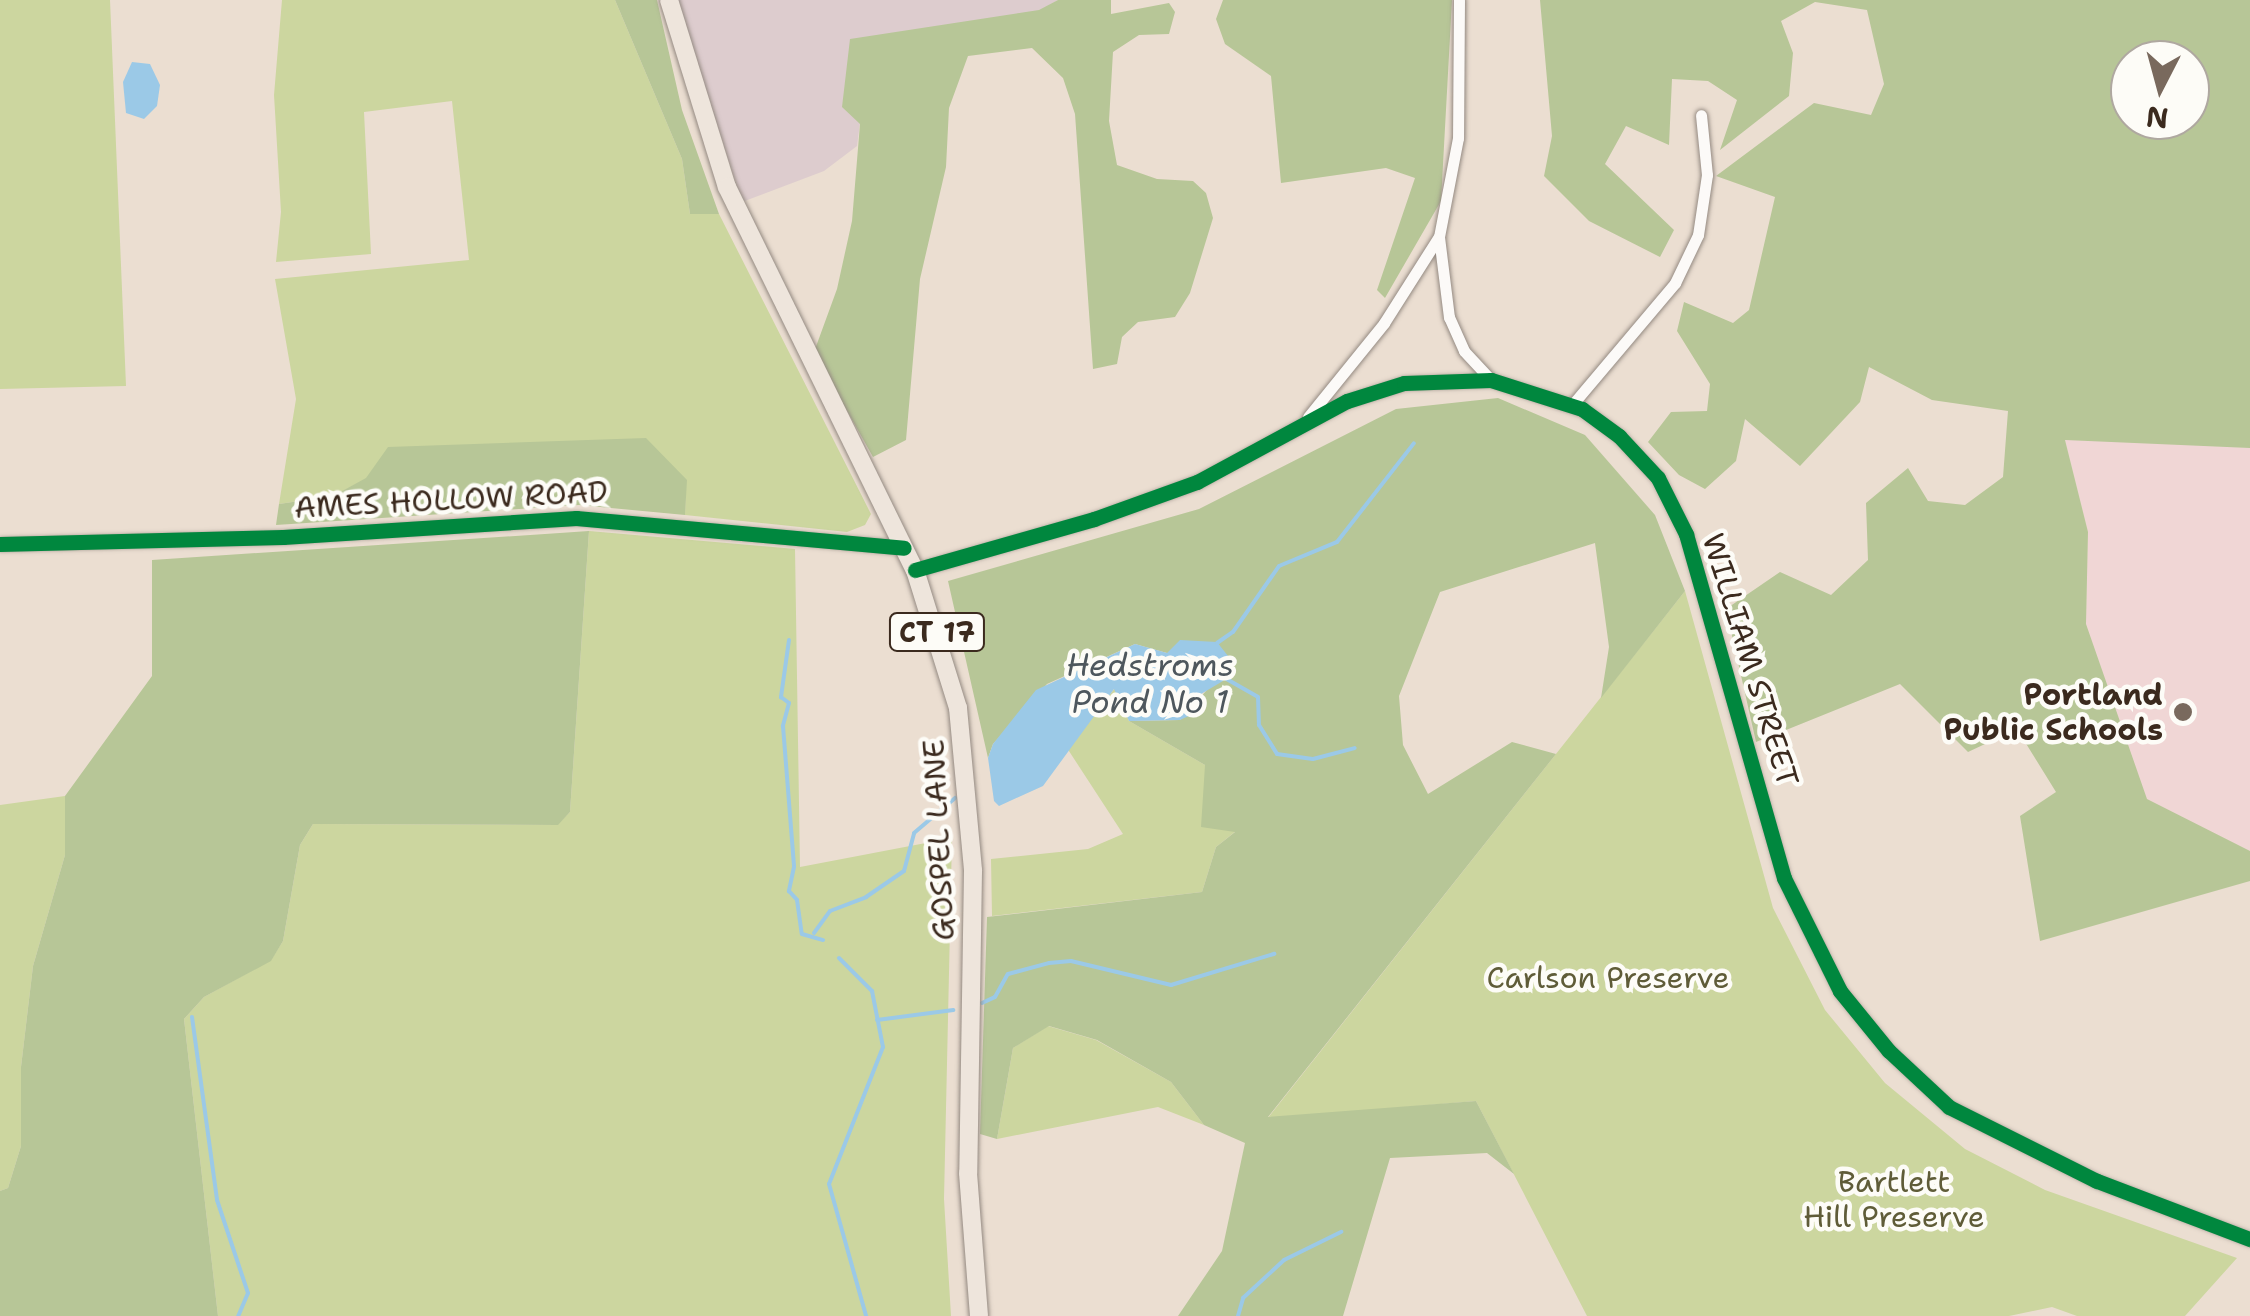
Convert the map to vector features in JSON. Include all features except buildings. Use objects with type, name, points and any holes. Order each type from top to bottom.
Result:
[{"type":"main road","name":"GOSPEL LANE","points":[[668,0],[702,116],[752,247],[915,570],[946,660],[967,767],[974,871],[968,1190],[979,1316]]},
{"type":"street","points":[[1459,0],[1458,138],[1439,236],[1448,317],[1464,350],[1490,380]]},
{"type":"street","points":[[1572,405],[1675,284],[1698,235],[1707,176],[1700,116]]},
{"type":"street","points":[[1302,424],[1384,323],[1439,236]]},
{"type":"street","name":"WILLIAM STREET","points":[[915,570],[1094,520],[1197,482],[1302,424],[1404,383],[1490,380],[1572,405],[1619,436],[1658,478],[1686,534],[1784,878],[1840,991],[1889,1051],[1949,1106],[2002,1138],[2250,1238]]},
{"type":"street","name":"AMES HOLLOW ROAD","points":[[0,544],[283,537],[576,518],[904,548]]},
{"type":"shaded area","points":[[677,0],[1058,0],[860,123],[857,146],[824,171],[742,202]]},
{"type":"shaded area","name":"Portland Public Schools","points":[[2065,439],[2250,448],[2250,851],[2147,800],[2086,624],[2088,532]]},
{"type":"green space","points":[[0,0],[110,0],[126,386],[0,389]]},
{"type":"green space","points":[[282,0],[615,0],[682,159],[690,214],[719,214],[871,514],[865,525],[847,532],[685,515],[686,480],[366,479],[333,496],[279,504],[296,399],[275,279],[469,260],[452,101],[364,112],[371,254],[276,262],[281,212],[274,95]]},
{"type":"green space","points":[[615,0],[657,0],[682,110],[719,214],[690,214],[682,159]]},
{"type":"green space","points":[[1058,0],[1111,0],[1111,14],[1169,3],[1175,12],[1169,34],[1139,35],[1113,52],[1109,121],[1117,165],[1157,179],[1193,181],[1206,193],[1213,218],[1190,293],[1175,317],[1138,322],[1122,337],[1117,364],[1093,369],[1075,114],[1063,78],[1032,48],[968,56],[949,108],[946,167],[920,279],[906,440],[873,457],[814,352],[837,289],[852,221],[860,124],[842,107],[850,39],[1039,10]]},
{"type":"green space","points":[[1223,0],[1452,0],[1441,201],[1385,298],[1377,290],[1415,178],[1386,168],[1281,183],[1271,76],[1225,44],[1216,19]]},
{"type":"green space","points":[[1540,0],[2250,0],[2250,448],[2065,440],[2088,532],[2086,624],[2147,799],[2250,851],[2250,881],[2040,941],[2020,816],[2056,792],[2017,729],[1968,752],[1900,684],[1756,742],[1726,609],[1780,572],[1831,595],[1868,560],[1866,503],[1908,468],[1928,501],[1965,505],[2003,477],[2008,411],[1932,400],[1869,367],[1860,402],[1800,466],[1745,419],[1736,461],[1705,489],[1679,475],[1648,442],[1671,412],[1707,411],[1710,384],[1677,331],[1684,302],[1733,323],[1749,310],[1775,197],[1716,176],[1814,103],[1871,115],[1884,84],[1867,10],[1815,2],[1781,21],[1793,53],[1789,96],[1720,150],[1737,100],[1708,81],[1672,79],[1669,145],[1626,126],[1605,164],[1674,230],[1660,257],[1589,221],[1544,176],[1552,136]]},
{"type":"green space","points":[[1498,398],[1585,435],[1655,515],[1685,591],[1601,698],[1609,647],[1595,543],[1440,592],[1399,696],[1403,745],[1428,794],[1512,742],[1556,754],[1268,1117],[1476,1101],[1514,1174],[1487,1153],[1390,1158],[1343,1316],[1178,1316],[1222,1251],[1245,1143],[1204,1125],[1171,1082],[1097,1040],[1049,1026],[1013,1048],[997,1139],[980,1134],[987,917],[1202,892],[1216,847],[1235,832],[1201,827],[1205,765],[1129,721],[1180,720],[1214,682],[1167,653],[1135,644],[1047,684],[993,744],[988,758],[948,581],[1199,509],[1396,409]]},
{"type":"green space","points":[[646,438],[687,480],[685,515],[579,505],[276,525],[279,504],[333,496],[366,478],[388,447]]},
{"type":"green space","points":[[589,531],[795,549],[800,867],[952,838],[944,1199],[951,1316],[218,1316],[184,1019],[204,997],[271,960],[283,941],[300,845],[313,824],[557,825],[570,812]]},
{"type":"green space","points":[[589,531],[570,812],[558,825],[313,824],[300,845],[283,941],[271,961],[204,997],[184,1019],[218,1316],[0,1316],[0,1191],[8,1188],[21,1146],[21,1067],[33,966],[65,855],[65,796],[152,676],[152,560]]},
{"type":"green space","name":"Carlson Preserve","points":[[1685,591],[1773,908],[1825,1010],[1885,1083],[1965,1149],[2045,1190],[2237,1258],[2185,1316],[2077,1316],[2052,1307],[2009,1316],[1587,1316],[1476,1101],[1267,1119]]},
{"type":"green space","points":[[1115,688],[1129,721],[1205,765],[1236,831],[1216,847],[1202,892],[992,916],[991,859],[1088,849],[1123,834],[1067,748]]},
{"type":"green space","points":[[65,796],[65,855],[33,966],[21,1067],[21,1146],[8,1188],[0,1191],[0,805]]},
{"type":"green space","points":[[1048,1026],[1096,1040],[1171,1082],[1204,1125],[1158,1107],[997,1139],[1013,1048]]},
{"type":"water","points":[[132,62],[150,64],[160,85],[157,106],[144,119],[126,113],[123,82]]},
{"type":"water","name":"Hedstroms Pond No 1","points":[[1180,640],[1217,642],[1228,656],[1223,681],[1201,694],[1193,714],[1180,720],[1129,721],[1114,689],[1043,786],[999,806],[994,801],[988,758],[993,744],[1036,690],[1135,644],[1167,653]]},
{"type":"waterway","name":"Hedstroms Pond No 1","points":[[1217,643],[1233,632],[1279,566],[1337,542],[1414,443]]},
{"type":"waterway","points":[[789,640],[781,697],[789,703],[783,726],[794,867],[789,891],[797,900],[802,934],[823,940]]},
{"type":"waterway","name":"Hedstroms Pond No 1","points":[[1223,677],[1258,697],[1259,725],[1277,754],[1313,759],[1355,748]]},
{"type":"waterway","points":[[814,933],[830,911],[866,897],[904,871],[914,833],[955,798]]},
{"type":"waterway","points":[[982,1003],[995,997],[1008,974],[1049,963],[1071,961],[1171,985],[1274,954]]},
{"type":"waterway","points":[[839,958],[872,991],[883,1047],[829,1184],[866,1316]]},
{"type":"waterway","points":[[877,1020],[953,1010]]},
{"type":"waterway","points":[[192,1017],[217,1200],[248,1293],[238,1316]]},
{"type":"waterway","points":[[1238,1316],[1243,1298],[1284,1260],[1341,1232]]},
{"type":"cycle path","points":[[915,570],[1094,519],[1197,482],[1347,401],[1404,383],[1491,380],[1582,409],[1619,436],[1658,478],[1686,534],[1784,878],[1840,991],[1889,1051],[1949,1107],[2097,1181],[2250,1239]]},
{"type":"cycle path","points":[[0,544],[283,537],[576,518],[904,548]]},
{"type":"place","name":"Portland Public Schools","points":[[2183,712]]},
{"type":"park label","name":"Bartlett Hill Preserve","points":[[1894,1199]]}]
